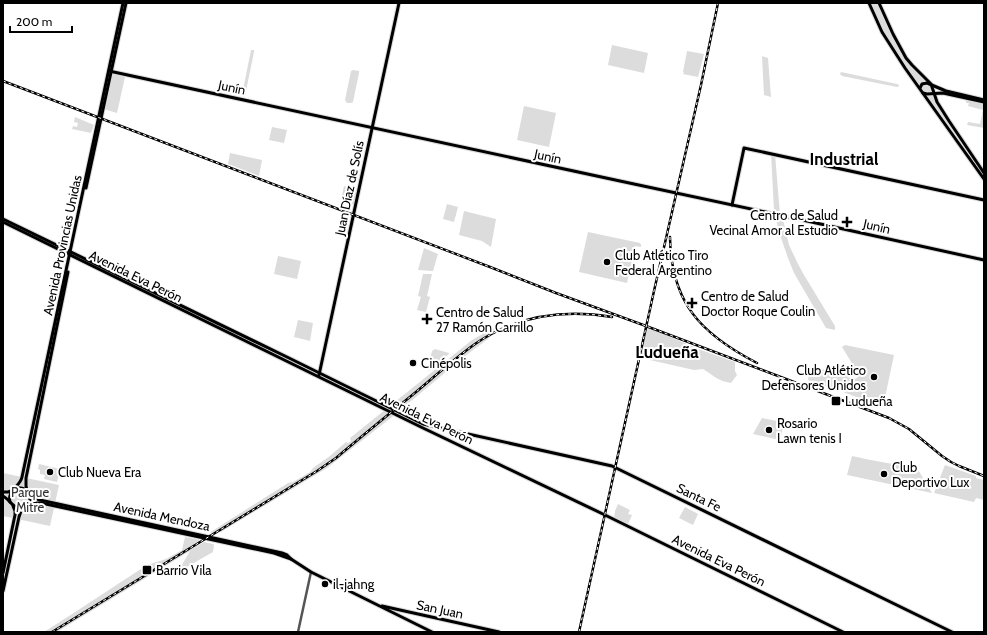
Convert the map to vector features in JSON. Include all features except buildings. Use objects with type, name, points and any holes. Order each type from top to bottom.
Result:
[{"type":"main road","name":"Avenida Provincias Unidas","points":[[15,488],[21,481],[22,477],[124,3]]},
{"type":"main road","name":"Juan Díaz de Solís","points":[[319,375],[399,3]]},
{"type":"main road","points":[[870,3],[882,32],[905,68],[984,179]]},
{"type":"main road","points":[[880,3],[897,42],[909,61],[931,84],[946,92],[984,101]]},
{"type":"main road","points":[[890,44],[893,41],[897,42]]},
{"type":"main road","name":"Junín","points":[[110,71],[984,260]]},
{"type":"main road","points":[[921,90],[921,86],[924,83],[931,84]]},
{"type":"main road","points":[[931,84],[937,102],[984,173]]},
{"type":"main road","points":[[928,94],[931,92],[932,88]]},
{"type":"main road","points":[[921,90],[925,94],[943,93],[984,101]]},
{"type":"main road","points":[[732,205],[744,148],[984,200]]},
{"type":"main road","name":"Avenida Eva Perón","points":[[3,221],[423,424]]},
{"type":"main road","name":"Avenida Provincias Unidas","points":[[28,491],[26,486],[26,478],[71,254]]},
{"type":"main road","name":"Avenida Eva Perón","points":[[319,375],[423,428],[603,514],[843,632]]},
{"type":"main road","name":"Santa Fe","points":[[423,424],[612,466],[952,632]]},
{"type":"main road","points":[[3,590],[19,517],[21,511],[30,499],[28,491],[21,487],[15,488],[9,496],[10,502]]},
{"type":"main road","points":[[3,492],[5,493],[12,491]]},
{"type":"main road","name":"Avenida Mendoza","points":[[28,491],[35,499],[276,551],[287,555],[311,572],[377,605]]},
{"type":"main road","points":[[3,496],[7,498],[14,506],[19,508],[26,506]]},
{"type":"main road","name":"Avenida Mendoza","points":[[26,506],[41,503],[274,553],[291,559]]},
{"type":"main road","points":[[3,573],[15,515],[14,506]]},
{"type":"main road","points":[[377,605],[432,632]]},
{"type":"main road","name":"San Juan","points":[[377,605],[498,632]]},
{"type":"street","points":[[298,632],[311,572]]},
{"type":"green space","points":[[869,3],[879,3],[906,58],[928,81],[935,97],[962,141],[957,140],[927,99],[882,32]]},
{"type":"green space","points":[[612,45],[648,53],[644,73],[608,65]]},
{"type":"green space","points":[[251,50],[254,50],[254,52],[245,96],[243,97],[242,95]]},
{"type":"green space","points":[[687,51],[704,54],[698,77],[683,74]]},
{"type":"green space","points":[[762,56],[768,58],[771,97],[764,95]]},
{"type":"green space","points":[[351,71],[359,71],[359,73],[353,102],[347,103],[345,100]]},
{"type":"green space","points":[[841,72],[897,84],[899,86],[897,87],[842,76],[840,74]]},
{"type":"green space","points":[[113,74],[125,77],[117,113],[104,109],[111,76]]},
{"type":"green space","points":[[966,100],[984,103],[984,128],[967,125],[968,122],[980,124],[983,110],[968,106],[969,103],[966,103]]},
{"type":"green space","points":[[524,106],[556,113],[549,147],[517,140]]},
{"type":"green space","points":[[75,117],[94,125],[91,133],[72,129],[73,126],[77,127],[78,123],[74,122]]},
{"type":"green space","points":[[272,127],[287,130],[284,143],[269,140]]},
{"type":"green space","points":[[230,153],[262,160],[259,176],[228,164]]},
{"type":"green space","points":[[771,153],[775,154],[780,215],[782,215],[789,245],[804,275],[835,326],[835,330],[826,328],[794,273],[788,258],[779,232],[774,211]]},
{"type":"green space","points":[[344,186],[357,189],[354,205],[341,200]]},
{"type":"green space","points":[[447,204],[458,207],[454,222],[443,219]]},
{"type":"green space","points":[[464,211],[496,219],[491,247],[482,241],[459,235]]},
{"type":"green space","name":"Club Atlético Tiro Federal Argentino","points":[[588,232],[640,243],[641,247],[635,246],[627,283],[579,272]]},
{"type":"green space","points":[[424,248],[438,254],[433,271],[418,270]]},
{"type":"green space","points":[[278,256],[301,261],[297,279],[274,274]]},
{"type":"green space","points":[[423,274],[432,274],[427,296],[430,297],[426,312],[417,310],[421,297],[418,296]]},
{"type":"green space","points":[[298,320],[313,323],[310,341],[294,337]]},
{"type":"green space","points":[[499,327],[488,339],[327,468],[221,532],[209,533],[288,483],[293,482],[310,472],[346,442],[348,443],[351,441],[350,438],[472,340],[493,328]]},
{"type":"green space","points":[[647,327],[701,350],[735,362],[735,371],[737,375],[731,383],[719,380],[703,369],[694,370],[641,358]]},
{"type":"green space","name":"Club Atlético Defensores Unidos","points":[[845,345],[894,355],[883,407],[808,380],[810,367],[848,374],[848,377],[855,379],[857,378],[858,373],[842,347]]},
{"type":"green space","points":[[435,349],[449,354],[429,371],[428,369],[432,351]]},
{"type":"green space","name":"Rosario Lawn tenis I","points":[[762,418],[782,422],[780,427],[783,427],[780,440],[753,434]]},
{"type":"green space","name":"Club Deportivo Lux","points":[[852,456],[917,468],[932,493],[847,475]]},
{"type":"green space","name":"Club Nueva Era","points":[[39,464],[60,469],[57,482],[44,479],[45,475],[40,474],[40,470],[38,469]]},
{"type":"green space","points":[[945,465],[984,480],[984,500],[976,498],[974,502],[934,493]]},
{"type":"green space","name":"Parque Mitre","points":[[3,473],[59,485],[50,526],[3,516]]},
{"type":"green space","points":[[618,504],[630,510],[628,514],[632,515],[628,524],[614,518]]},
{"type":"green space","points":[[685,507],[698,514],[693,525],[679,518]]},
{"type":"green space","points":[[185,537],[200,540],[189,547],[190,550],[204,542],[214,545],[213,552],[178,572],[190,551],[57,632],[44,632],[147,565],[166,559],[182,550]]},
{"type":"railway","points":[[579,632],[718,3]]},
{"type":"railway","points":[[3,81],[556,293],[889,418],[909,429],[951,462],[984,476]]},
{"type":"railway","points":[[670,237],[676,280],[683,298],[693,314],[705,328],[720,340],[737,352],[757,363]]},
{"type":"railway","points":[[52,632],[317,471],[336,458],[475,344],[491,334],[523,321],[540,317],[576,314],[612,317]]},
{"type":"place","name":"Centro de Salud Vecinal Amor al Estudio","points":[[847,222]]},
{"type":"place","name":"Club Atlético Tiro Federal Argentino","points":[[607,262]]},
{"type":"place","name":"Centro de Salud Doctor Roque Coulin","points":[[692,303]]},
{"type":"place","name":"Centro de Salud 27 Ramón Carrillo","points":[[427,319]]},
{"type":"place","name":"Cinépolis","points":[[413,363]]},
{"type":"place","name":"Club Atlético Defensores Unidos","points":[[874,377]]},
{"type":"place","name":"Ludueña","points":[[836,401]]},
{"type":"place","name":"Rosario Lawn tenis I","points":[[769,430]]},
{"type":"place","name":"Club Nueva Era","points":[[50,472]]},
{"type":"place","name":"Club Deportivo Lux","points":[[884,474]]},
{"type":"place","name":"Barrio Vila","points":[[147,570]]},
{"type":"place","name":"il-jahng","points":[[325,584]]},
{"type":"district","name":"Industrial","points":[[844,159]]},
{"type":"district","name":"Ludueña","points":[[667,352]]}]
